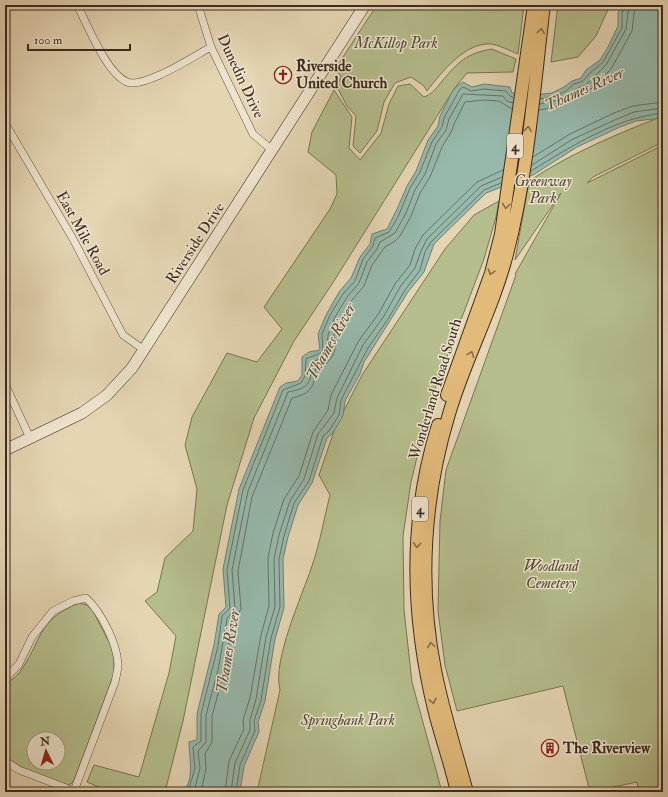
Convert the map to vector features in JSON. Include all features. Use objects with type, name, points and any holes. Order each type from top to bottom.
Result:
[{"type":"main road","name":"Riverside Drive","points":[[5,450],[82,413],[108,395],[132,368],[365,5]]},
{"type":"main road","name":"4","points":[[506,236],[532,57],[534,5]]},
{"type":"main road","points":[[532,57],[544,5]]},
{"type":"main road","name":"Wonderland Road South","points":[[457,792],[435,714],[420,640],[415,568],[418,522],[420,502],[432,444],[490,273],[506,236]]},
{"type":"main road","name":"Wonderland Road South","points":[[467,792],[444,709],[432,651],[425,581],[427,530],[432,484],[449,412],[496,291],[506,236]]},
{"type":"street","points":[[77,5],[113,71],[128,82],[142,82],[211,47]]},
{"type":"street","name":"Dunedin Drive","points":[[198,5],[211,47],[253,134],[272,150]]},
{"type":"street","name":"East Mile Road","points":[[5,123],[8,137],[73,239],[123,335],[144,350]]},
{"type":"street","points":[[5,384],[30,438]]},
{"type":"street","points":[[5,679],[19,664],[32,637],[53,611],[73,601],[86,598],[96,608],[115,647],[118,665],[115,682],[74,791],[19,770],[5,761]]},
{"type":"green space","name":"McKillop Park","points":[[377,5],[524,5],[518,54],[491,44],[481,45],[463,53],[454,60],[427,91],[424,86],[411,77],[395,83],[384,102],[377,131],[360,153],[353,146],[356,116],[347,106],[337,87],[341,76],[335,69]]},
{"type":"green space","points":[[558,5],[610,5],[596,36],[578,57],[551,62]]},
{"type":"green space","points":[[492,49],[516,59],[513,72],[467,73],[454,89],[334,281],[294,341],[254,418],[227,505],[183,721],[165,792],[110,792],[87,782],[94,765],[139,777],[169,673],[176,636],[145,601],[157,592],[165,558],[193,531],[197,489],[185,445],[192,417],[227,353],[257,362],[282,329],[264,307],[330,209],[337,194],[336,175],[308,152],[312,132],[334,90],[352,117],[349,148],[360,160],[381,133],[389,104],[398,86],[410,84],[424,97],[427,96],[437,88],[453,68],[464,59],[476,53]]},
{"type":"green space","name":"Woodland Cemetery","points":[[663,116],[663,142],[593,177],[587,183],[663,145],[663,792],[639,792],[637,782],[590,792],[563,686],[457,711],[445,665],[438,611],[440,521],[446,470],[516,275],[515,274],[561,193],[515,260],[529,181],[578,153],[611,137]]},
{"type":"green space","name":"Springbank Park","points":[[499,201],[484,259],[431,399],[411,482],[403,536],[404,610],[412,682],[442,792],[257,792],[280,690],[280,663],[284,646],[315,557],[330,495],[319,475],[335,428],[362,375],[445,249],[474,215]]},
{"type":"green space","points":[[79,603],[87,605],[93,611],[111,646],[114,659],[114,674],[74,780],[68,785],[31,771],[66,771],[66,731],[26,731],[26,769],[11,761],[5,755],[5,685],[19,673],[27,662],[42,633],[54,617]]},
{"type":"water","name":"Thames River","points":[[621,5],[663,5],[663,116],[654,119],[636,121],[620,127],[577,147],[533,175],[486,193],[434,244],[424,272],[408,292],[364,362],[360,374],[345,401],[343,416],[332,434],[327,438],[312,483],[298,505],[283,559],[284,608],[275,639],[265,701],[258,722],[259,732],[244,766],[240,792],[183,792],[189,781],[190,774],[189,742],[197,740],[197,714],[214,645],[219,614],[226,607],[223,569],[239,489],[280,387],[286,383],[298,381],[302,375],[302,357],[309,352],[320,350],[318,334],[326,315],[339,292],[351,278],[360,257],[370,244],[372,234],[387,229],[407,186],[416,171],[428,140],[438,126],[440,116],[452,92],[457,86],[463,82],[472,87],[484,84],[510,87],[512,93],[535,95],[552,93],[572,81],[581,78],[586,70],[600,60],[618,26],[618,13]]},
{"type":"place","name":"Riverside United Church","points":[[283,75]]},
{"type":"place","name":"The Riverview","points":[[550,748]]},
{"type":"park label","name":"Greenway Park","points":[[543,190]]}]
